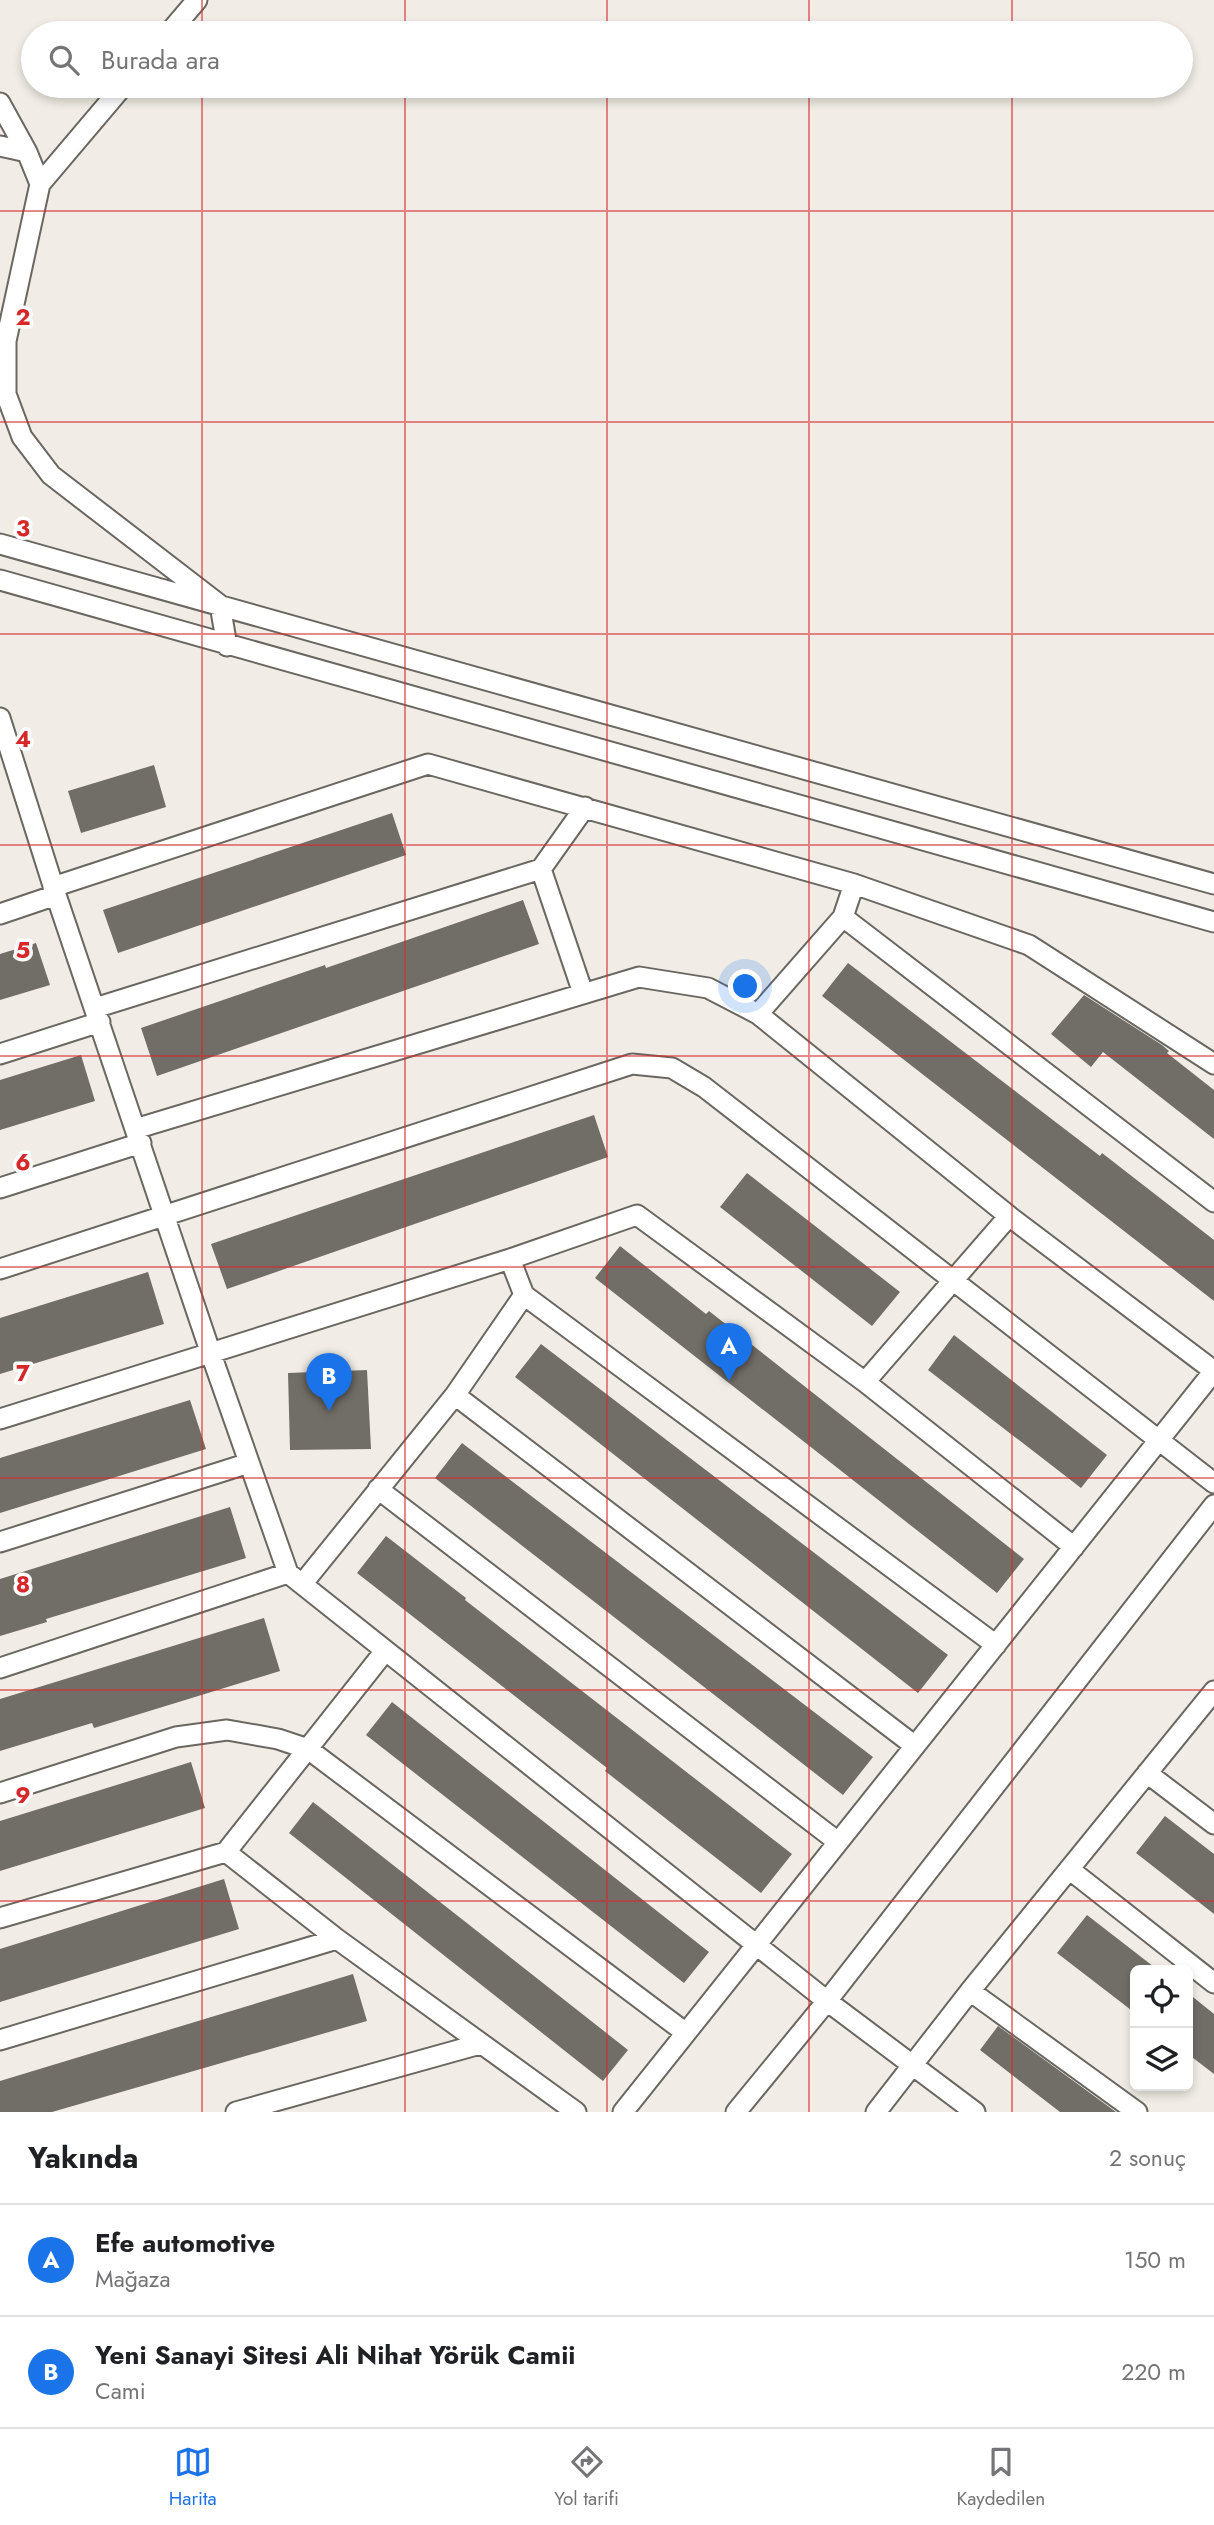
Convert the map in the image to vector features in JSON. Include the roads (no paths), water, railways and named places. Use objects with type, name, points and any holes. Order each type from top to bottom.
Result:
[{"type":"street","points":[[179,21],[197,0]]},
{"type":"street","points":[[113,98],[40,184],[6,341],[6,394],[22,438],[51,475],[220,605],[227,646]]},
{"type":"street","points":[[0,103],[27,152],[40,184]]},
{"type":"street","points":[[0,146],[27,152]]},
{"type":"street","points":[[0,544],[1214,884]]},
{"type":"street","points":[[0,580],[1214,922]]},
{"type":"street","points":[[0,718],[8,773],[55,891],[211,1354],[249,1462],[295,1578],[827,2001],[975,2112]]},
{"type":"street","points":[[0,914],[55,891],[428,764],[854,884],[1030,945],[1214,1064]]},
{"type":"street","points":[[0,1054],[98,1015],[541,869],[585,807]]},
{"type":"street","points":[[541,869],[583,993]]},
{"type":"street","points":[[758,1014],[843,917],[854,884]]},
{"type":"street","points":[[843,917],[1214,1202]]},
{"type":"street","points":[[0,1188],[138,1136],[639,977],[708,988],[758,1014],[1009,1216],[1214,1371],[623,2112]]},
{"type":"street","points":[[0,1269],[632,1064],[672,1068],[704,1087],[1214,1483]]},
{"type":"street","points":[[0,1419],[510,1259],[637,1215],[864,1382],[1074,1547]]},
{"type":"street","points":[[864,1382],[1009,1216]]},
{"type":"street","points":[[510,1259],[524,1295],[996,1645]]},
{"type":"street","points":[[0,1668],[295,1578],[379,1489],[455,1395],[524,1295]]},
{"type":"street","points":[[455,1395],[915,1746]]},
{"type":"street","points":[[0,1542],[249,1462]]},
{"type":"street","points":[[379,1489],[838,1842]]},
{"type":"street","points":[[736,2112],[827,2001],[1214,1505]]},
{"type":"street","points":[[0,1918],[226,1852],[385,1651]]},
{"type":"street","points":[[876,2112],[970,1991],[1214,1692]]},
{"type":"street","points":[[0,1793],[176,1737],[227,1730],[278,1739],[307,1749],[686,2033]]},
{"type":"street","points":[[1147,1773],[1214,1824]]},
{"type":"street","points":[[226,1852],[337,1940],[576,2112]]},
{"type":"street","points":[[1069,1869],[1214,1983]]},
{"type":"street","points":[[0,2040],[337,1940]]},
{"type":"street","points":[[970,1991],[1137,2112]]},
{"type":"street","points":[[236,2112],[480,2044]]},
{"type":"place","name":"Efe automotive","points":[[729,1381]]},
{"type":"place","name":"Yeni Sanayi Sitesi Ali Nihat Yörük Camii","points":[[329,1411]]}]
